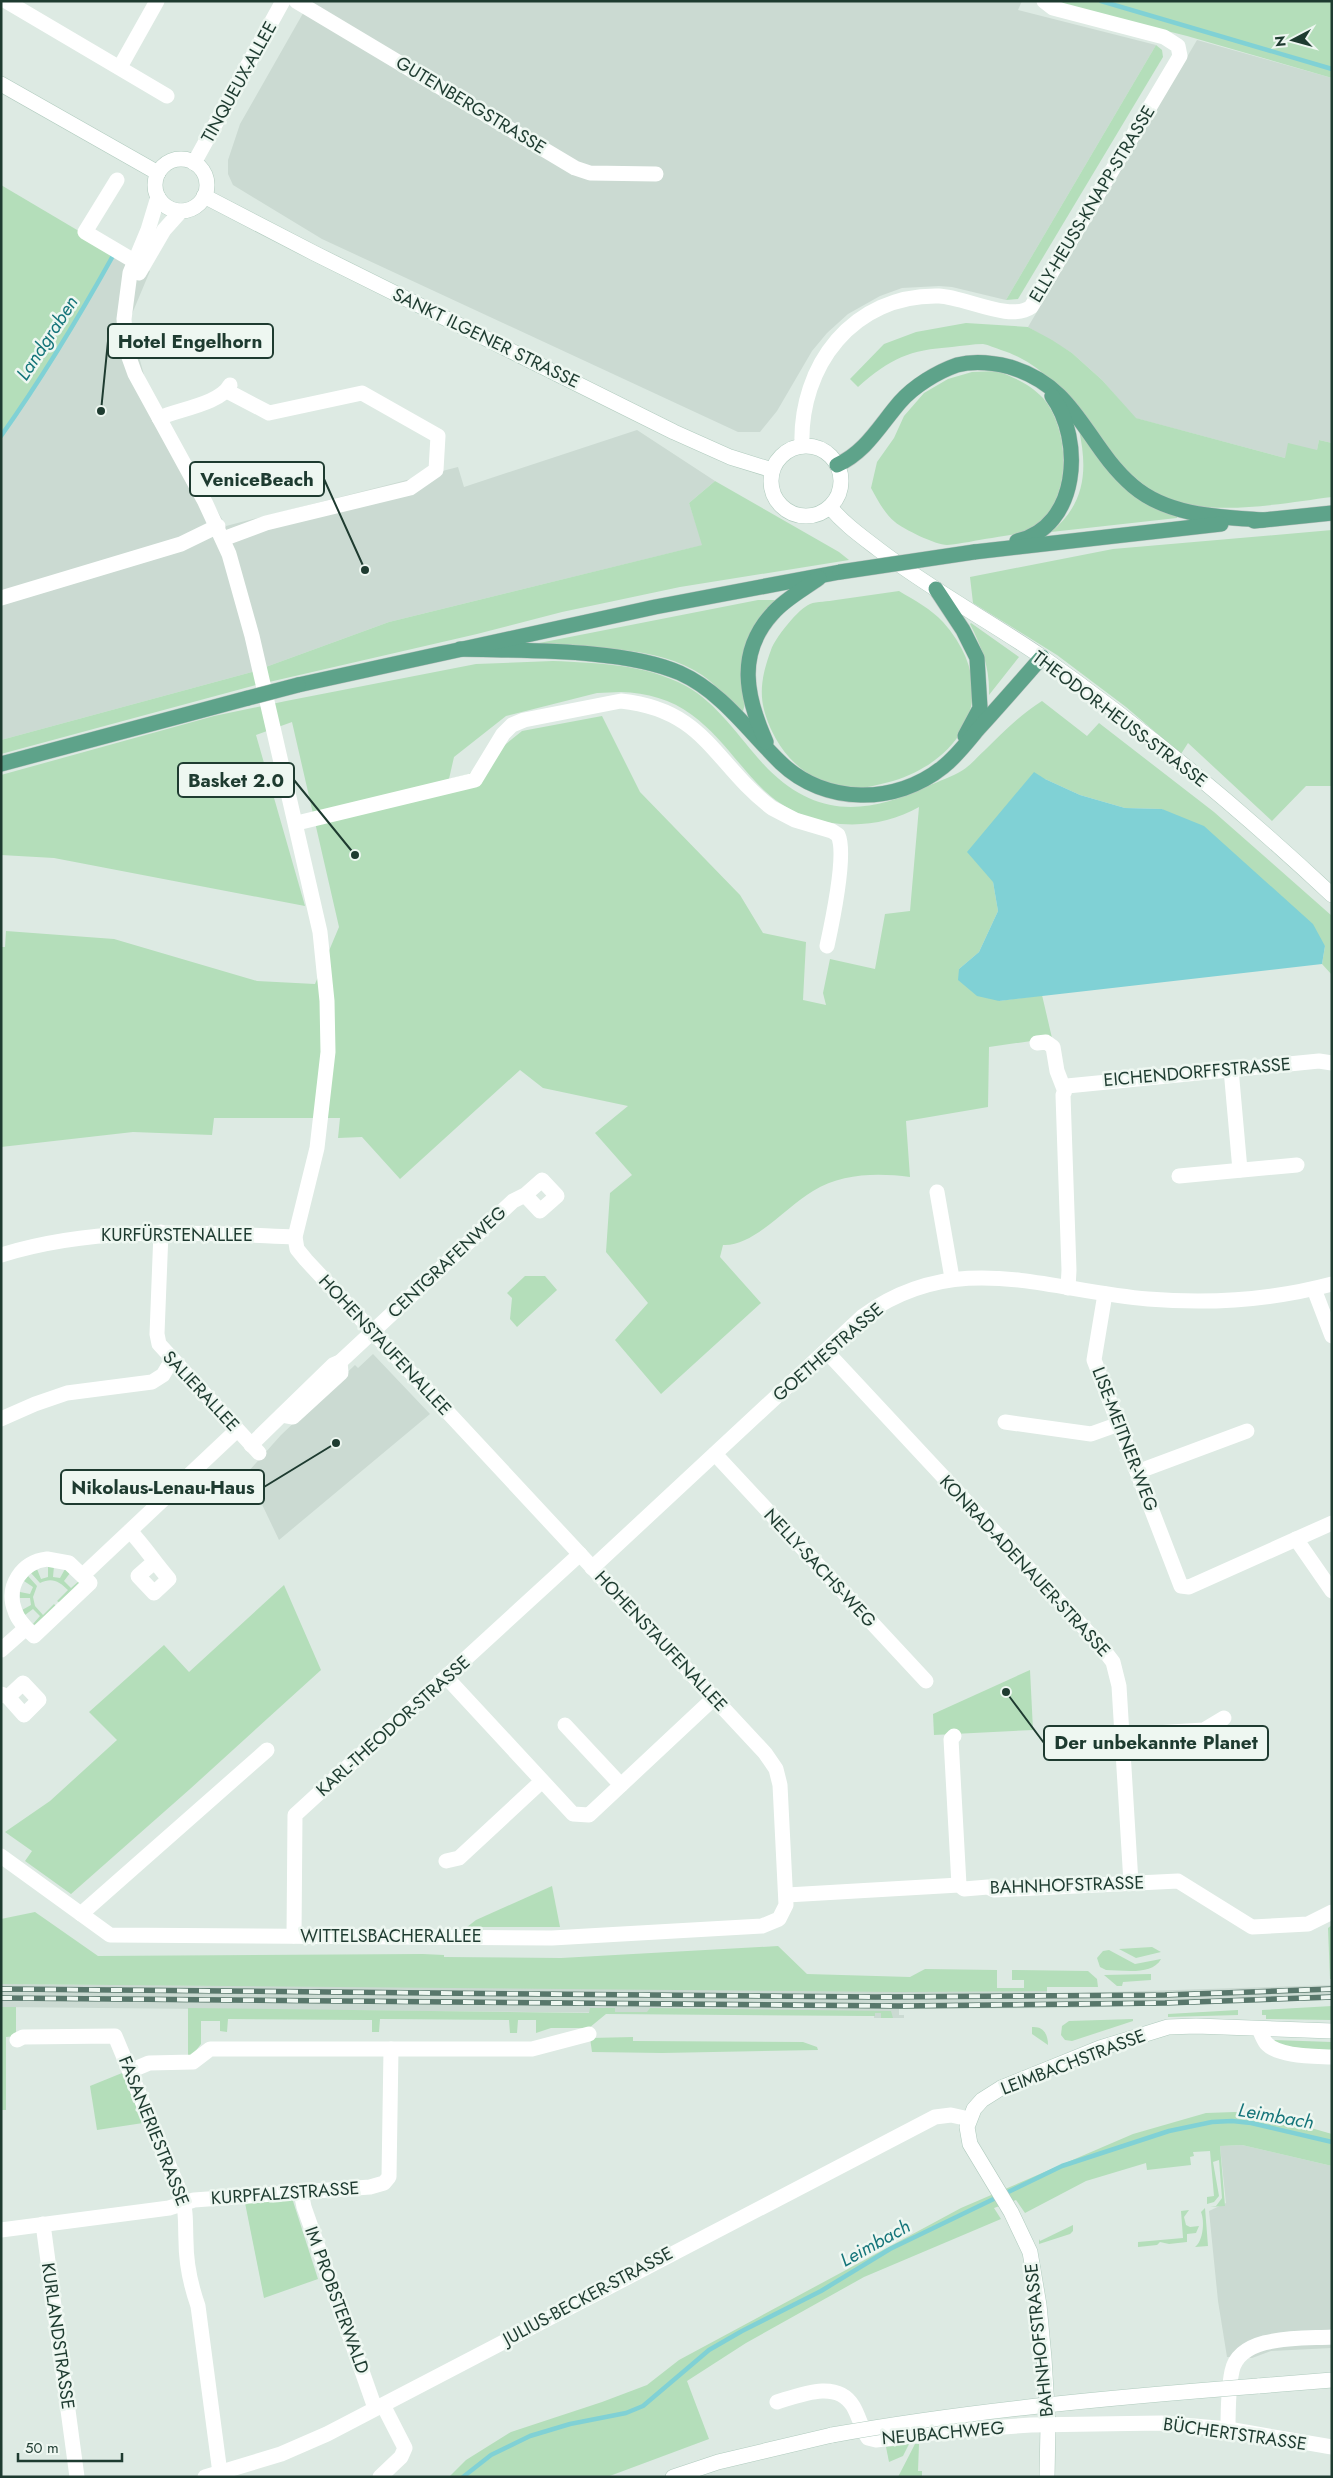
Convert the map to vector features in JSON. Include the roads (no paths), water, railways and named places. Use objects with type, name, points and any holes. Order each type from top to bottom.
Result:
[{"type":"main road","points":[[837,465],[858,453],[901,400],[931,377],[959,365],[995,363],[1038,377],[1061,397],[1081,420],[1107,458],[1133,486],[1165,504],[1203,516],[1262,520]]},
{"type":"main road","points":[[974,552],[1030,538],[1048,525],[1062,503],[1071,479],[1073,456],[1068,426],[1056,402],[1038,377]]},
{"type":"main road","points":[[1,764],[298,685],[655,607],[825,574],[974,552],[1332,513]]},
{"type":"main road","points":[[770,750],[750,700],[747,682],[750,653],[756,638],[773,612],[825,574]]},
{"type":"main road","points":[[936,589],[963,630],[978,658],[979,668],[980,708],[952,759]]},
{"type":"main road","points":[[460,649],[583,654],[627,659],[665,667],[699,684],[721,701],[794,775],[824,790],[857,796],[883,794],[915,784],[931,776],[952,759],[1042,657]]},
{"type":"street","points":[[6,1],[166,96]]},
{"type":"street","points":[[120,67],[157,1]]},
{"type":"street","name":"TINQUEUX-ALLEE","points":[[194,163],[284,1]]},
{"type":"street","name":"GUTENBERGSTRASSE","points":[[296,1],[575,168],[590,173],[656,174]]},
{"type":"street","name":"ELLY-HEUSS-KNAPP-STRASSE","points":[[802,446],[801,424],[805,401],[817,372],[832,344],[859,319],[886,305],[912,298],[930,297],[967,301],[1009,312],[1022,312],[1031,307],[1180,56],[1178,46],[1164,37],[1053,8],[1044,1]]},
{"type":"street","points":[[1,84],[158,173]]},
{"type":"street","points":[[130,284],[137,276],[166,227],[181,211],[195,207],[204,196],[207,184],[205,176],[194,163],[176,160],[167,164],[158,173],[155,188],[158,197],[168,207],[181,211]]},
{"type":"street","points":[[117,180],[85,232],[134,261]]},
{"type":"street","name":"SANKT ILGENER STRASSE","points":[[204,196],[314,253],[674,432],[730,457],[772,470]]},
{"type":"street","points":[[158,197],[148,230],[130,273],[124,319],[126,349],[135,374],[221,532],[245,606],[297,822],[320,932],[326,976],[328,1033],[326,1087],[317,1148],[295,1237]]},
{"type":"street","points":[[1,598],[221,532],[245,529],[410,488],[436,470],[438,436],[362,393],[269,413],[228,388],[218,398],[159,418]]},
{"type":"street","points":[[802,446],[822,450],[837,465],[840,487],[837,498],[821,513],[798,516],[787,511],[778,503],[772,493],[770,481],[772,470],[780,456],[787,451],[802,446]]},
{"type":"street","name":"THEODOR-HEUSS-STRASSE","points":[[830,506],[842,521],[893,561],[1042,657],[1180,762],[1288,854],[1332,895]]},
{"type":"street","points":[[297,822],[475,780],[506,730],[524,720],[621,701],[635,702],[672,714],[689,725],[760,798],[780,814],[807,824],[832,830],[838,835],[841,847],[837,891],[827,946]]},
{"type":"street","points":[[1037,1043],[1046,1042],[1053,1047],[1057,1071],[1064,1089],[1068,1288]]},
{"type":"street","name":"EICHENDORFFSTRASSE","points":[[1064,1089],[1073,1084],[1319,1061],[1332,1062]]},
{"type":"street","points":[[1231,1069],[1240,1170]]},
{"type":"street","points":[[1179,1176],[1297,1165]]},
{"type":"street","points":[[938,1192],[952,1278]]},
{"type":"street","name":"CENTGRAFENWEG","points":[[255,1449],[282,1416],[293,1418],[341,1373],[340,1362],[513,1201],[525,1195]]},
{"type":"street","name":"KURFÜRSTENALLEE","points":[[1,1255],[80,1236],[160,1232],[295,1237]]},
{"type":"street","name":"SALIERALLEE","points":[[160,1232],[157,1334],[160,1346],[255,1449]]},
{"type":"street","name":"HOHENSTAUFENALLEE","points":[[295,1237],[301,1255],[765,1752],[778,1774],[781,1791],[787,1896]]},
{"type":"street","name":"GOETHESTRASSE","points":[[592,1568],[864,1316],[886,1302],[924,1285],[952,1278],[988,1277],[1154,1300],[1202,1301],[1261,1298],[1332,1284]]},
{"type":"street","points":[[1314,1288],[1332,1336]]},
{"type":"street","name":"LISE-MEITNER-WEG","points":[[1105,1294],[1094,1360],[1179,1581],[1183,1587],[1189,1587],[1296,1539]]},
{"type":"street","name":"KONRAD-ADENAUER-STRASSE","points":[[826,1351],[1105,1650],[1113,1662],[1118,1677],[1131,1883]]},
{"type":"street","points":[[1,1418],[67,1393],[109,1386],[152,1382],[163,1375],[172,1360]]},
{"type":"street","points":[[1005,1422],[1091,1434],[1119,1424]]},
{"type":"street","points":[[82,1575],[237,1430]]},
{"type":"street","points":[[1137,1472],[1248,1430]]},
{"type":"street","name":"NELLY-SACHS-WEG","points":[[715,1454],[926,1681]]},
{"type":"street","points":[[1332,1523],[1296,1539],[1332,1591]]},
{"type":"street","points":[[130,1531],[152,1555],[154,1562]]},
{"type":"street","name":"KARL-THEODOR-STRASSE","points":[[294,1936],[295,1815],[580,1554]]},
{"type":"street","points":[[56,1559],[70,1564],[90,1583],[34,1636],[26,1628],[17,1616],[12,1600],[14,1584],[25,1568],[38,1561],[56,1559]]},
{"type":"street","points":[[1,1650],[26,1628]]},
{"type":"street","points":[[446,1678],[573,1814],[589,1815],[714,1698]]},
{"type":"street","points":[[1122,1735],[1204,1730],[1224,1718]]},
{"type":"street","points":[[565,1725],[621,1785]]},
{"type":"street","points":[[954,1736],[951,1739],[959,1884]]},
{"type":"street","points":[[81,1914],[267,1750]]},
{"type":"street","points":[[446,1861],[459,1858],[542,1781]]},
{"type":"street","name":"WITTELSBACHERALLEE","points":[[1,1856],[110,1935],[552,1938],[762,1926],[779,1919],[786,1905],[787,1896]]},
{"type":"street","name":"BAHNHOFSTRASSE","points":[[787,1896],[959,1884],[964,1889],[988,1887],[994,1890],[1178,1881],[1247,1924],[1256,1927],[1308,1924],[1322,1919],[1332,1912]]},
{"type":"street","name":"LEIMBACHSTRASSE","points":[[969,2119],[980,2102],[996,2091],[1100,2048],[1153,2030],[1183,2025],[1332,2031]]},
{"type":"street","points":[[1259,2028],[1271,2048],[1298,2055],[1332,2058]]},
{"type":"street","points":[[130,2071],[149,2063],[193,2062],[210,2049],[532,2049],[589,2034]]},
{"type":"street","name":"FASANERIESTRASSE","points":[[17,2040],[23,2037],[116,2036],[184,2204],[187,2217],[186,2242],[192,2290],[198,2306],[220,2473]]},
{"type":"street","name":"KURPFALZSTRASSE","points":[[1,2230],[184,2204],[194,2200],[370,2186],[384,2183],[389,2177],[391,2049]]},
{"type":"street","name":"JULIUS-BECKER-STRASSE","points":[[205,2477],[295,2448],[379,2407],[935,2117],[951,2115],[969,2119]]},
{"type":"street","name":"BAHNHOFSTRASSE","points":[[969,2119],[967,2131],[970,2144],[1008,2208],[1030,2252],[1035,2278],[1044,2358],[1048,2425],[1047,2477]]},
{"type":"street","name":"IM PROBSTERWALD","points":[[301,2192],[304,2207],[379,2407],[405,2448],[401,2457],[380,2477]]},
{"type":"street","name":"KURLANDSTRASSE","points":[[43,2224],[77,2477]]},
{"type":"street","points":[[1228,2429],[1232,2371],[1237,2359],[1246,2350],[1264,2342],[1332,2337]]},
{"type":"street","points":[[673,2477],[718,2462],[832,2435],[910,2421],[1136,2396],[1332,2380]]},
{"type":"street","name":"NEUBACHWEG","points":[[777,2402],[819,2391],[839,2393],[853,2406],[868,2438],[876,2440],[948,2431],[1048,2425]]},
{"type":"street","name":"BÜCHERTSTRASSE","points":[[1048,2425],[1161,2423],[1228,2429],[1332,2447]]},
{"type":"water","points":[[1034,772],[1080,795],[1125,808],[1162,809],[1204,826],[1313,924],[1325,946],[1322,964],[999,1001],[977,996],[958,980],[959,969],[979,952],[998,911],[993,882],[967,852]]},
{"type":"waterway","points":[[1101,1],[1332,69]]},
{"type":"waterway","name":"Landgraben","points":[[1,436],[60,346],[114,254]]},
{"type":"waterway","name":"Leimbach","points":[[463,2477],[491,2455],[530,2436],[570,2424],[626,2413],[643,2406],[709,2350],[742,2331],[821,2291],[890,2249],[1062,2166],[1169,2131],[1212,2122],[1232,2121],[1251,2123],[1332,2142]]},
{"type":"railway","points":[[1,1989],[875,1997],[1165,1995],[1332,1989]]},
{"type":"railway","points":[[1,1998],[899,2006],[1165,2003],[1332,1997]]},
{"type":"place","name":"Hotel Engelhorn","points":[[101,411]]},
{"type":"place","name":"VeniceBeach","points":[[365,570]]},
{"type":"place","name":"Basket 2.0","points":[[355,855]]},
{"type":"place","name":"Nikolaus-Lenau-Haus","points":[[336,1443]]},
{"type":"place","name":"Der unbekannte Planet","points":[[1006,1692]]}]
